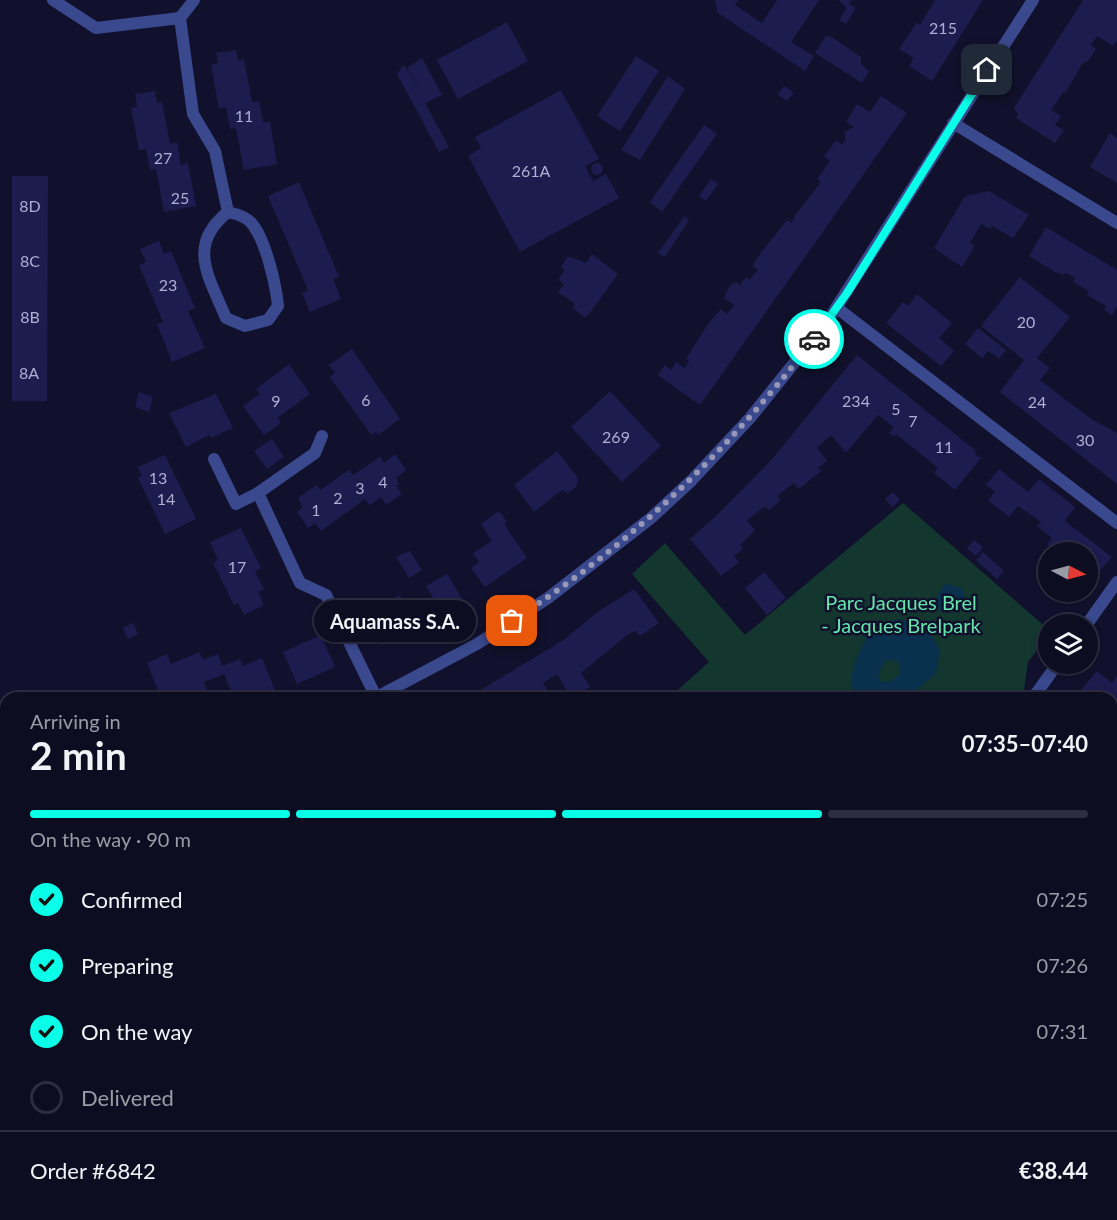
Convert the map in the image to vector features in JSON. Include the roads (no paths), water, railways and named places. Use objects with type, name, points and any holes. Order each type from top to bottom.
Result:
[{"type":"street","points":[[52,0],[96,28],[180,18],[194,0]]},
{"type":"street","points":[[386,692],[477,644],[548,598],[651,518],[691,481],[750,418],[837,308],[1033,0]]},
{"type":"street","points":[[180,18],[193,114],[215,151],[228,212]]},
{"type":"street","points":[[953,123],[1117,223]]},
{"type":"street","points":[[228,212],[240,215],[253,224],[275,279],[278,306],[268,320],[245,326],[226,318],[202,263],[205,240],[214,224],[228,212]]},
{"type":"street","points":[[837,308],[1117,523]]},
{"type":"street","points":[[214,459],[236,504],[258,494],[315,453],[322,436]]},
{"type":"street","points":[[258,494],[300,583],[326,595],[374,692]]},
{"type":"street","points":[[1094,614],[1117,582]]},
{"type":"street","points":[[1037,692],[1050,674]]},
{"type":"water","points":[[945,584],[962,588],[966,604],[958,613],[939,611],[937,597]]},
{"type":"water","points":[[898,619],[927,628],[940,650],[936,673],[915,692],[853,692],[853,670],[872,627]],"holes":[[[889,660],[898,661],[900,674],[890,682],[880,681],[878,675],[884,662]]]},
{"type":"place","name":"Aquamass S.A.","points":[[512,621]]},
{"type":"park label","name":"Parc Jacques Brel - Jacques Brelpark","points":[[901,614]]}]
